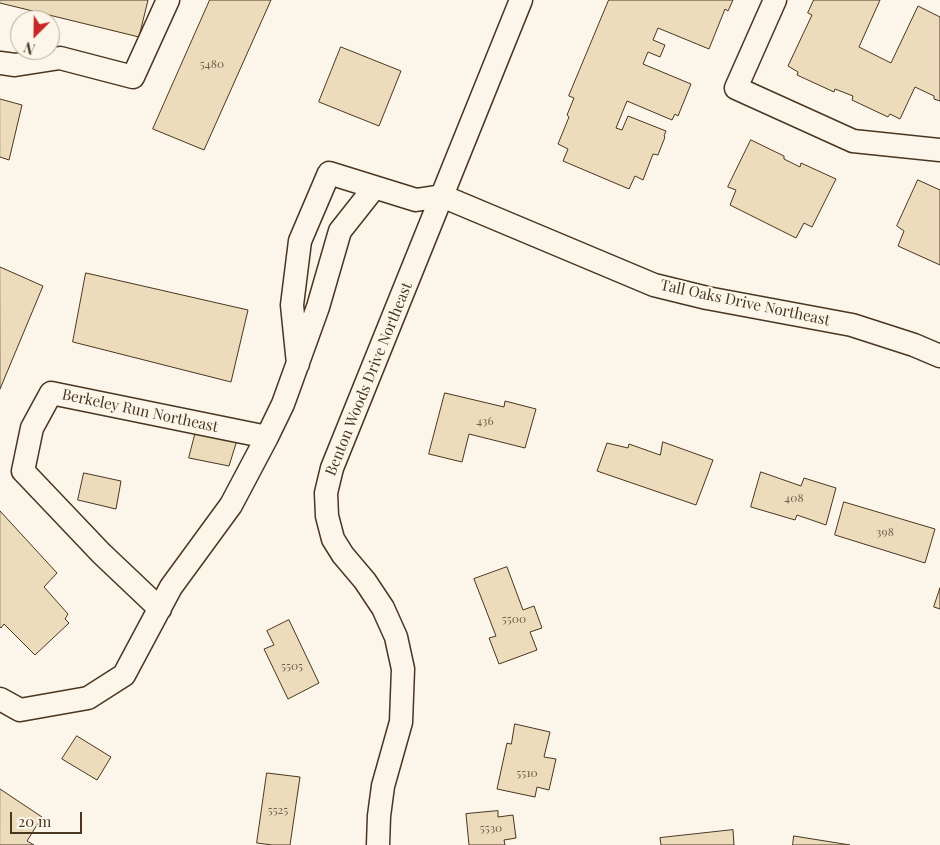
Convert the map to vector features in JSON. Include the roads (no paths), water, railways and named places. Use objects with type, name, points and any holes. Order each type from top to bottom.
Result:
[{"type":"street","points":[[0,63],[15,65],[60,58],[133,77],[168,0]]},
{"type":"street","name":"Benton Woods Drive Northeast","points":[[378,845],[379,816],[384,786],[401,722],[403,668],[396,637],[383,608],[333,539],[327,516],[326,493],[332,468],[521,0]]},
{"type":"street","points":[[775,0],[736,88],[853,141],[940,150]]},
{"type":"street","points":[[298,364],[292,305],[300,241],[329,173],[416,200],[442,196]]},
{"type":"street","points":[[0,699],[20,710],[88,698],[124,675],[171,587],[231,505],[267,437],[283,404],[298,364],[318,307],[340,231],[374,188]]},
{"type":"street","name":"Tall Oaks Drive Northeast","points":[[442,196],[654,285],[707,298],[852,325],[914,345],[940,356]]},
{"type":"street","name":"Berkeley Run Northeast","points":[[160,609],[101,553],[23,471],[32,428],[50,393],[267,437]]}]
